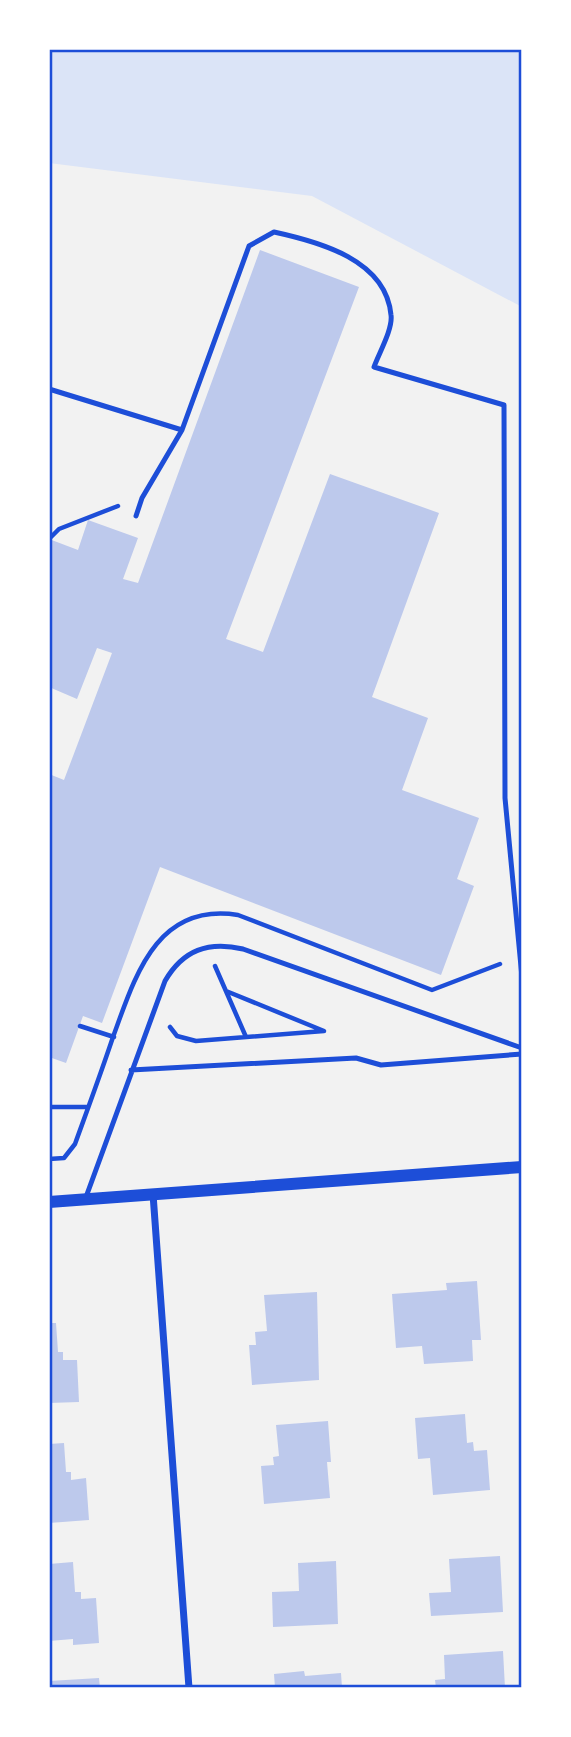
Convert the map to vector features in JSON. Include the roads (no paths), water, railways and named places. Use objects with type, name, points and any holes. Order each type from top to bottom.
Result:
[{"type":"street","points":[[49,1202],[522,1167]]},
{"type":"street","points":[[153,1194],[188,1688]]},
{"type":"lane","points":[[136,516],[142,498],[182,430],[249,246],[274,232],[300,238],[361,263],[381,281],[392,317],[374,367],[504,405],[505,798],[522,976]]},
{"type":"lane","points":[[49,389],[182,430]]},
{"type":"lane","points":[[85,1199],[165,981],[174,965],[201,947],[225,945],[243,949],[522,1048]]},
{"type":"lane","points":[[131,1070],[356,1058],[381,1065],[522,1054]]}]
